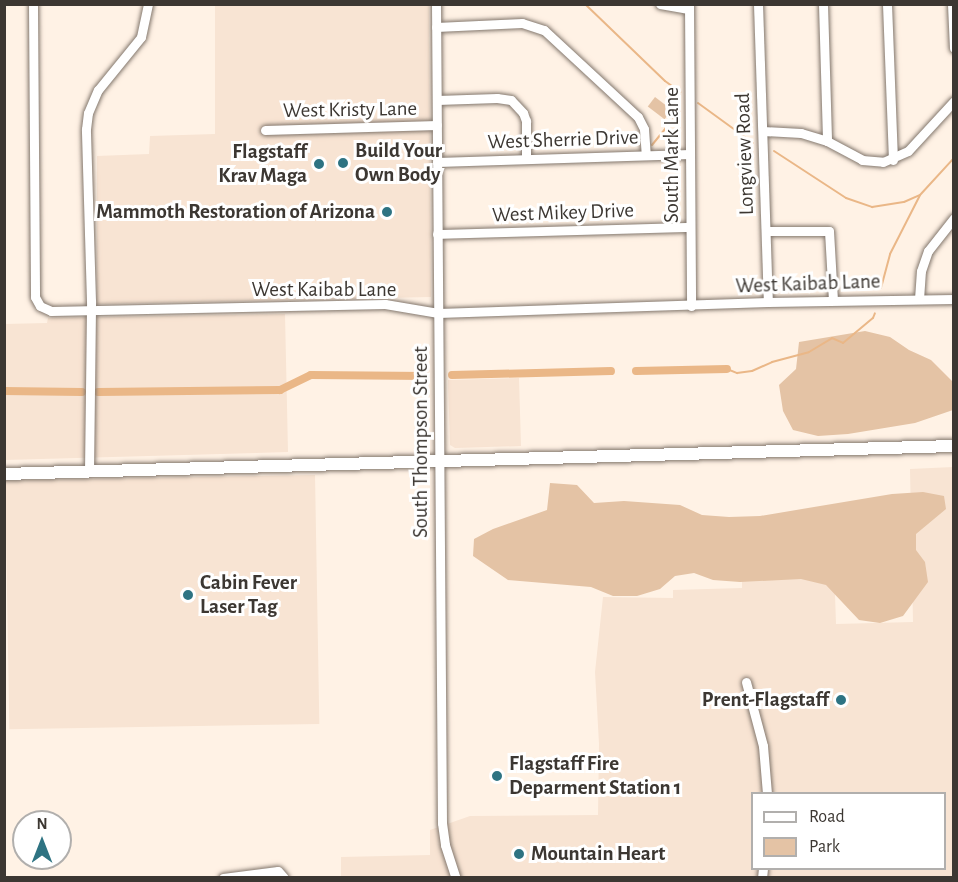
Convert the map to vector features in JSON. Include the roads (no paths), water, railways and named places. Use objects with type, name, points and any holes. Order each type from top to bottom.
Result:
[{"type":"main road","points":[[4,474],[954,446]]},
{"type":"street","name":"West Kaibab Lane","points":[[33,4],[35,297],[40,306],[51,311],[91,312],[392,304],[438,313],[833,300],[954,299]]},
{"type":"street","points":[[89,472],[91,312],[86,145],[88,113],[98,90],[141,37],[148,4]]},
{"type":"street","name":"South Thompson Street","points":[[436,4],[442,823],[445,845],[456,878]]},
{"type":"street","points":[[660,4],[689,7]]},
{"type":"street","name":"Longview Road","points":[[759,4],[768,302]]},
{"type":"street","points":[[823,4],[827,141]]},
{"type":"street","points":[[887,4],[893,160]]},
{"type":"street","points":[[952,4],[954,48]]},
{"type":"street","name":"South Mark Lane","points":[[689,7],[691,306]]},
{"type":"street","points":[[436,27],[522,23],[544,30],[638,117],[644,129],[646,155]]},
{"type":"street","points":[[437,100],[497,98],[511,100],[524,113],[526,159]]},
{"type":"street","points":[[763,131],[801,133],[827,141],[862,160],[883,162],[893,160],[916,145],[954,101]]},
{"type":"street","name":"West Kristy Lane","points":[[265,130],[437,125]]},
{"type":"street","name":"West Sherrie Drive","points":[[437,162],[690,154]]},
{"type":"street","points":[[919,299],[921,271],[928,251],[954,218]]},
{"type":"street","name":"West Mikey Drive","points":[[437,234],[690,227]]},
{"type":"street","points":[[766,231],[829,231],[833,300]]},
{"type":"street","points":[[746,682],[763,746],[767,792]]},
{"type":"street","points":[[223,878],[278,871],[284,878]]},
{"type":"waterway","points":[[585,4],[665,81],[680,92]]},
{"type":"waterway","points":[[698,103],[753,143]]},
{"type":"waterway","points":[[652,145],[679,112]]},
{"type":"waterway","points":[[774,151],[846,198],[872,207],[904,202],[920,195],[954,158]]},
{"type":"waterway","points":[[881,288],[890,254],[920,195]]},
{"type":"waterway","points":[[727,369],[737,373],[752,371],[772,362],[809,352],[832,338],[843,343],[873,318],[875,313]]},
{"type":"waterway","points":[[636,371],[727,369]]},
{"type":"waterway","points":[[452,375],[611,371]]},
{"type":"waterway","points":[[98,392],[280,390],[311,375],[426,376]]},
{"type":"waterway","points":[[4,391],[82,392]]},
{"type":"place","name":"Build Your Own Body","points":[[343,163]]},
{"type":"place","name":"Flagstaff Krav Maga","points":[[319,164]]},
{"type":"place","name":"Mammoth Restoration of Arizona","points":[[387,212]]},
{"type":"place","name":"Cabin Fever Laser Tag","points":[[188,595]]},
{"type":"place","name":"Prent-Flagstaff","points":[[841,700]]},
{"type":"place","name":"Flagstaff Fire Deparment Station 1","points":[[497,776]]},
{"type":"place","name":"Mountain Heart","points":[[519,854]]}]
